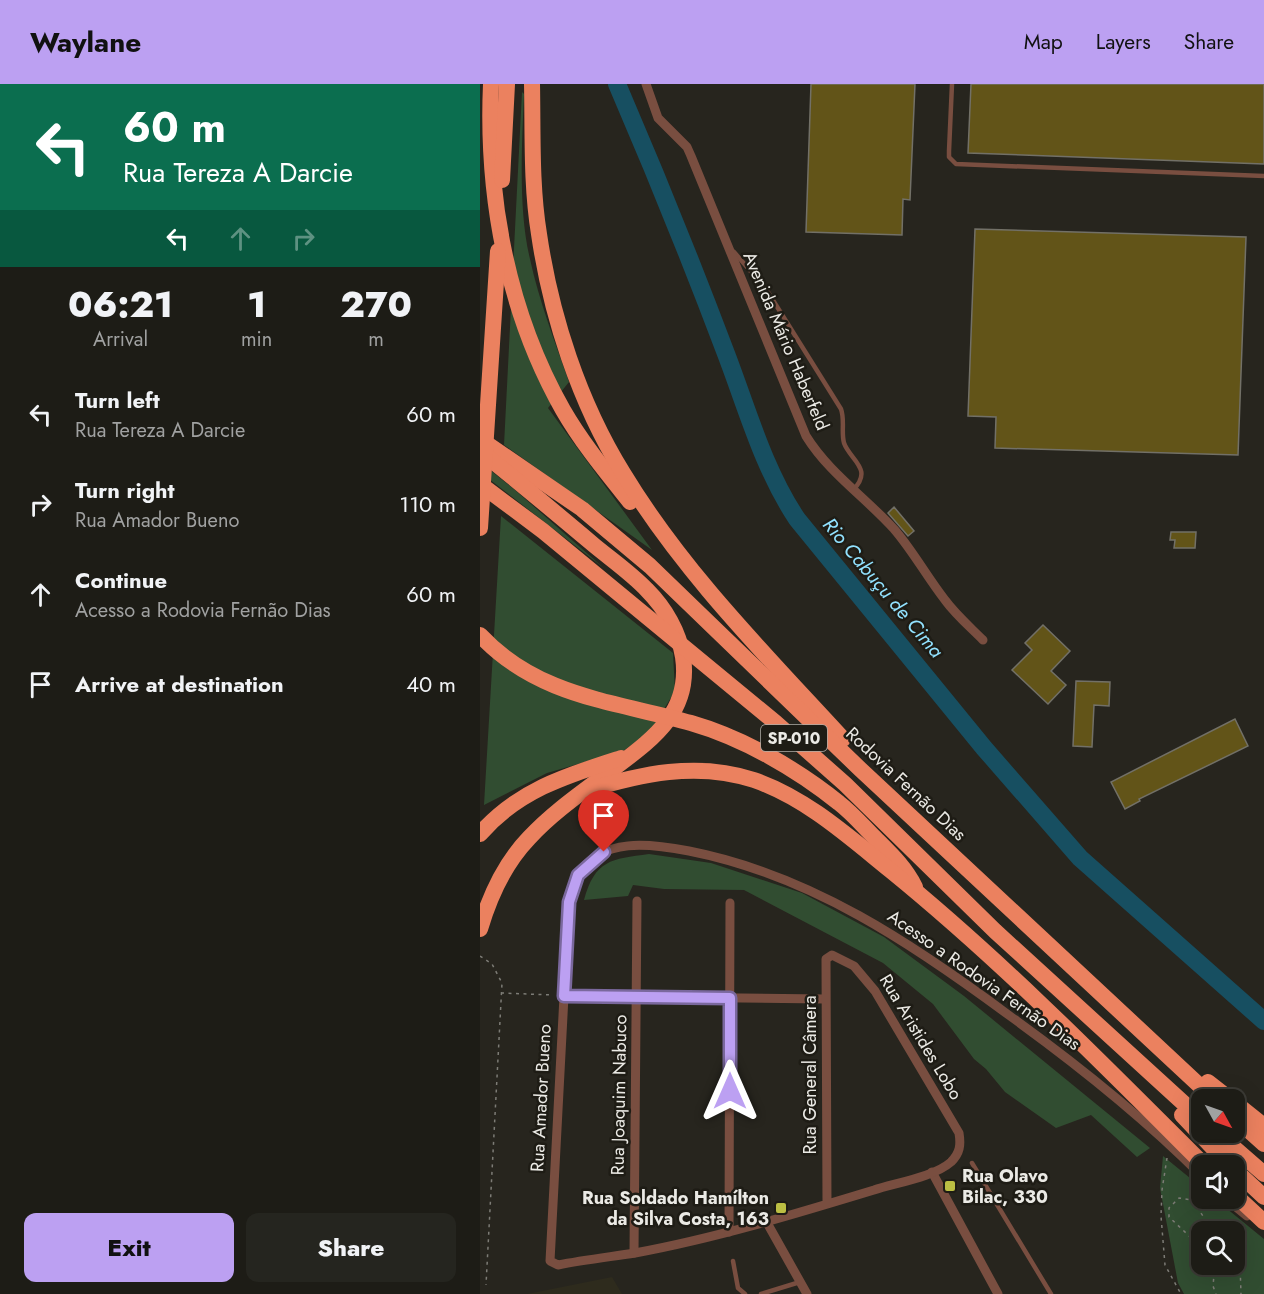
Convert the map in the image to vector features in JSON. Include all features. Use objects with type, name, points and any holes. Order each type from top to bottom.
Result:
[{"type":"highway","points":[[491,84],[490,142],[494,189],[509,278],[530,337],[562,409],[588,449],[684,572],[708,591]]},
{"type":"highway","points":[[480,528],[507,84]]},
{"type":"highway","points":[[532,84],[534,171],[539,235],[562,334],[585,400],[622,472],[670,543],[708,591],[864,762],[894,799]]},
{"type":"highway","name":"Rodovia Fernão Dias","points":[[480,439],[582,508],[650,566],[860,769],[1204,1089]]},
{"type":"highway","points":[[480,451],[647,590],[663,610],[678,637],[684,671],[679,698],[665,725],[634,754],[545,822],[513,856],[492,893],[480,929]]},
{"type":"highway","name":"SP-010","points":[[480,484],[520,513],[751,701],[816,758],[995,931],[1191,1111]]},
{"type":"highway","points":[[480,494],[499,506],[520,513]]},
{"type":"highway","points":[[480,635],[513,664],[558,688],[693,723],[727,737],[778,763],[840,804],[906,868],[918,893]]},
{"type":"highway","points":[[480,834],[520,798],[553,780],[634,754]]},
{"type":"highway","points":[[585,791],[633,776],[679,771],[712,772],[754,780],[817,813],[918,893],[998,962],[1194,1155]]},
{"type":"highway","points":[[1179,1064],[1218,1089]]},
{"type":"highway","points":[[1159,1083],[1165,1096],[1220,1155]]},
{"type":"highway","points":[[1245,1111],[1264,1126]]},
{"type":"highway","points":[[1245,1127],[1264,1144]]},
{"type":"highway","points":[[1229,1143],[1264,1174]]},
{"type":"highway","points":[[1245,1179],[1264,1197]]},
{"type":"highway","points":[[1245,1204],[1264,1221]]},
{"type":"street","name":"Avenida Mário Haberfeld","points":[[646,84],[658,117],[687,147],[806,436],[825,464],[897,532],[946,602],[983,640]]},
{"type":"street","name":"Acesso a Rodovia Fernão Dias","points":[[569,902],[578,875],[604,852],[620,846],[639,845],[678,849],[709,855],[776,876],[827,898],[867,920],[963,981],[1092,1076],[1150,1125],[1191,1165]]},
{"type":"street","name":"Rua Joaquim Nabuco","points":[[634,1253],[637,901]]},
{"type":"street","name":"Rua Amador Bueno","points":[[569,902],[550,1261],[558,1265],[634,1253]]},
{"type":"street","points":[[729,1232],[730,903]]},
{"type":"street","name":"Rua General Câmera","points":[[827,1204],[826,959],[828,956],[838,956]]},
{"type":"street","name":"Rua Aristides Lobo","points":[[838,956],[854,966],[875,991],[959,1133],[961,1145],[957,1155],[949,1164],[932,1172]]},
{"type":"street","points":[[564,996],[825,999]]},
{"type":"street","points":[[634,1253],[729,1232],[932,1172],[998,1294]]},
{"type":"street","points":[[1239,1209],[1264,1228]]},
{"type":"street","points":[[766,1221],[807,1294]]},
{"type":"lane","points":[[952,84],[949,157],[956,164],[1264,176]]},
{"type":"lane","points":[[728,246],[766,289],[841,409],[844,421],[844,442],[860,467],[859,482],[854,490]]},
{"type":"lane","points":[[972,1162],[1051,1294]]},
{"type":"lane","points":[[733,1261],[738,1288],[745,1294]]},
{"type":"lane","points":[[761,1294],[800,1282]]},
{"type":"path","points":[[480,956],[492,964],[502,983],[486,1285]]},
{"type":"path","points":[[500,993],[564,996]]},
{"type":"path","points":[[1170,1145],[1162,1190],[1165,1265],[1181,1294]]},
{"type":"path","points":[[1191,1238],[1169,1217],[1169,1208],[1179,1198],[1192,1200],[1206,1221]]},
{"type":"path","points":[[1214,1275],[1216,1294]]},
{"type":"path","points":[[1240,1275],[1241,1294]]},
{"type":"shaded area","points":[[612,1277],[622,1294],[527,1294]]},
{"type":"green space","points":[[522,92],[524,94],[522,199],[526,240],[538,290],[569,382],[548,408],[652,550],[504,445]]},
{"type":"green space","points":[[480,462],[515,490],[605,569],[480,472]]},
{"type":"green space","points":[[501,516],[673,653],[675,691],[650,732],[623,751],[547,773],[484,805]]},
{"type":"green space","points":[[649,854],[711,863],[802,893],[884,937],[964,996],[1150,1148],[1137,1157],[1091,1115],[1056,1128],[1005,1092],[986,1069],[974,1059],[933,1004],[883,963],[744,890],[664,889],[633,885],[628,896],[584,900],[593,877],[606,864],[615,860]]},
{"type":"green space","points":[[1163,1156],[1191,1179],[1191,1209],[1227,1209],[1242,1221],[1191,1221],[1191,1275],[1245,1275],[1245,1223],[1264,1239],[1264,1294],[1184,1294],[1178,1283],[1160,1188]]},
{"type":"building","points":[[811,84],[915,84],[910,200],[903,199],[902,235],[806,232]]},
{"type":"building","points":[[971,84],[1264,84],[1264,164],[968,153]]},
{"type":"building","points":[[975,229],[1246,237],[1238,455],[995,448],[996,417],[968,416]]},
{"type":"building","points":[[894,507],[914,531],[908,536],[888,513]]},
{"type":"building","points":[[1171,532],[1196,532],[1195,548],[1174,548],[1175,540],[1170,540]]},
{"type":"building","points":[[1043,625],[1070,651],[1051,671],[1066,685],[1048,704],[1012,670],[1032,650],[1025,643]]},
{"type":"building","points":[[1076,681],[1110,682],[1109,706],[1094,705],[1092,747],[1073,746]]},
{"type":"building","points":[[1235,719],[1248,746],[1139,799],[1140,801],[1125,809],[1111,782]]},
{"type":"waterway","name":"Rio Cabuçu de Cima","points":[[617,84],[686,250],[765,458],[797,519],[984,748],[1080,858],[1264,1021]]},
{"type":"place","name":"Rua Olavo Bilac, 330","points":[[950,1186]]},
{"type":"place","name":"Rua Soldado Hamílton da Silva Costa, 163","points":[[781,1208]]},
{"type":"route","points":[[604,852],[587,865],[578,875],[573,886],[569,902],[564,996],[730,998],[730,1091]]}]
